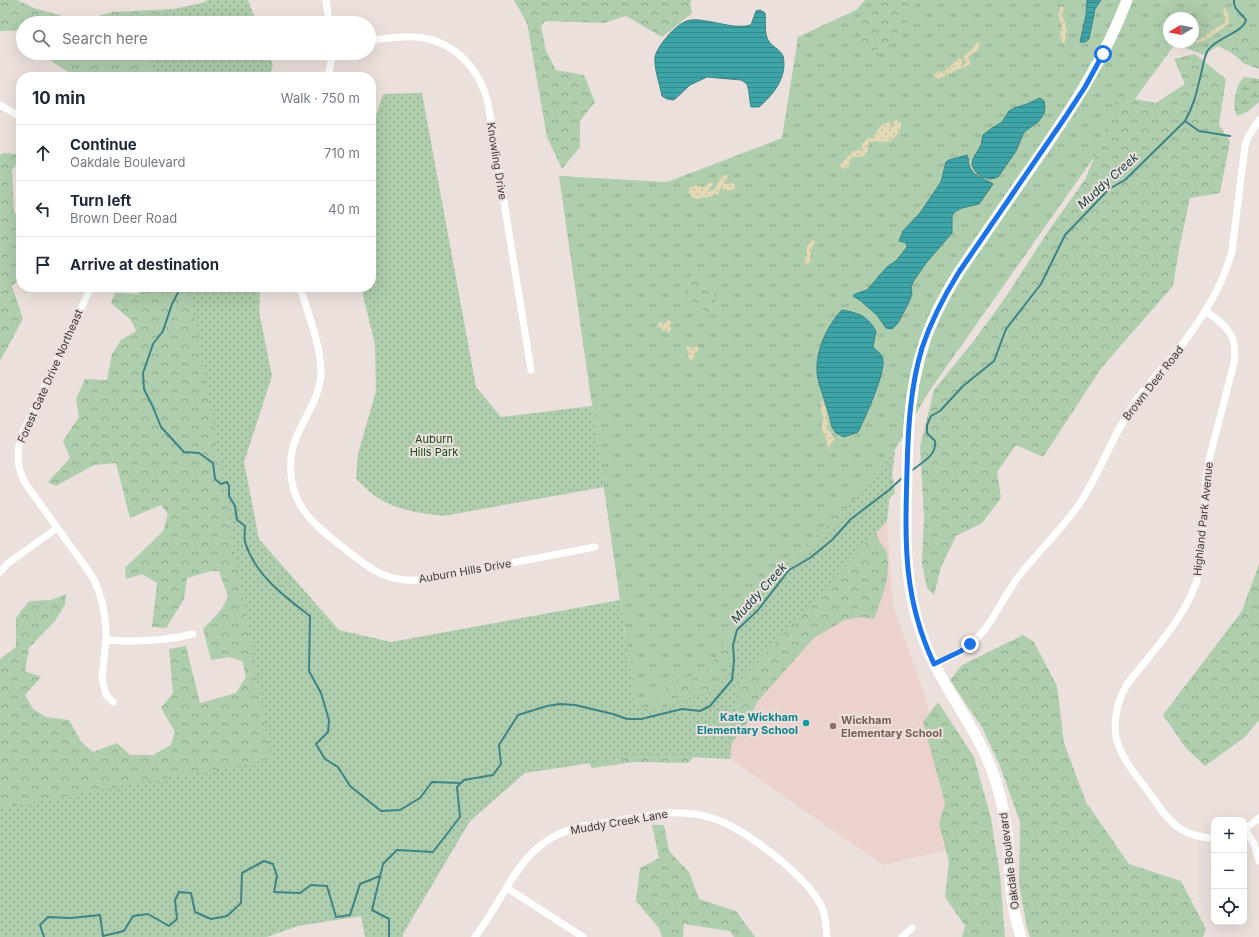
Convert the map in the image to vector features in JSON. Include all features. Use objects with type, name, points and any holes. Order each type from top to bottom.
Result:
[{"type":"main road","name":"Oakdale Boulevard","points":[[1021,937],[1015,915],[1011,890],[1005,821],[996,781],[981,744],[943,682],[922,637],[916,618],[908,580],[906,498],[911,403],[922,347],[936,312],[959,272],[1085,87],[1111,38],[1127,0]]},
{"type":"street","points":[[326,0],[328,16]]},
{"type":"street","name":"Knowling Drive","points":[[376,40],[414,37],[440,42],[459,54],[469,63],[481,81],[488,103],[530,370]]},
{"type":"street","points":[[329,72],[332,60]]},
{"type":"street","points":[[0,105],[16,114]]},
{"type":"street","name":"Brown Deer Road","points":[[934,664],[957,653],[970,644],[986,628],[1015,581],[1073,513],[1090,486],[1115,435],[1131,408],[1146,387],[1177,351],[1215,296],[1228,266],[1234,240],[1245,146],[1251,132],[1259,120]]},
{"type":"street","name":"Forest Gate Drive Northeast","points":[[89,292],[22,437],[17,453],[19,471],[25,483],[93,578],[98,589],[103,605],[106,640],[102,678],[106,695],[113,702]]},
{"type":"street","name":"Auburn Hills Drive","points":[[301,292],[318,350],[321,374],[316,398],[296,438],[292,457],[291,473],[298,500],[304,512],[317,526],[372,570],[389,577],[407,580],[422,580],[595,547]]},
{"type":"street","name":"Highland Park Avenue","points":[[1205,311],[1220,320],[1229,332],[1235,354],[1209,460],[1200,570],[1187,605],[1127,684],[1122,693],[1117,709],[1115,729],[1119,746],[1127,764],[1166,817],[1180,829],[1190,834],[1211,838]]},
{"type":"street","points":[[0,572],[7,564],[57,528]]},
{"type":"street","points":[[106,640],[161,640],[179,638],[193,634]]},
{"type":"street","name":"Muddy Creek Lane","points":[[475,937],[522,865],[537,847],[553,837],[578,827],[676,812],[716,819],[738,830],[781,861],[803,880],[814,894],[823,910],[827,937]]},
{"type":"street","points":[[1247,828],[1259,818]]},
{"type":"street","points":[[1247,833],[1254,844],[1259,861]]},
{"type":"street","points":[[507,888],[583,937]]},
{"type":"street","points":[[902,937],[912,928]]},
{"type":"shaded area","name":"Wickham Elementary School","points":[[887,521],[893,606],[924,692],[962,846],[883,865],[730,759],[738,683]]},
{"type":"green space","points":[[0,0],[17,0],[34,8],[62,16],[16,16],[16,30],[0,32]]},
{"type":"green space","points":[[208,0],[236,0],[242,16],[98,16],[113,12],[192,8]]},
{"type":"green space","points":[[215,0],[248,0],[254,16],[142,16]]},
{"type":"green space","points":[[514,0],[692,0],[690,3],[692,13],[662,37],[626,16],[604,23],[545,21],[541,26],[546,51],[556,70],[584,75],[595,102],[580,121],[580,147],[562,169],[547,137],[527,23]]},
{"type":"green space","points":[[865,0],[1259,0],[1259,67],[1218,46],[1204,55],[1186,48],[1199,48],[1199,12],[1163,12],[1163,48],[1172,48],[928,393],[895,450],[828,530],[717,689],[655,709],[635,704],[559,176],[667,182],[782,138],[798,37],[856,10]]},
{"type":"green space","points":[[875,0],[918,0],[897,40],[869,53],[860,43],[861,21]]},
{"type":"green space","points":[[1246,30],[1259,34],[1259,69],[1245,64],[1222,45]]},
{"type":"green space","points":[[1195,54],[1226,79],[1219,125],[1230,141],[1220,193],[1190,198],[1173,286],[1102,367],[1043,457],[1016,445],[997,472],[1001,498],[982,523],[956,536],[941,567],[934,595],[927,588],[922,564],[924,517],[920,447],[934,390],[976,338],[1007,295],[1049,230],[1086,178],[1118,96],[1156,103],[1185,84],[1174,59]]},
{"type":"green space","points":[[50,60],[256,60],[260,72],[68,72]]},
{"type":"green space","points":[[150,60],[271,60],[273,65],[271,72],[152,72]]},
{"type":"green space","points":[[1244,77],[1259,79],[1259,102],[1247,112],[1237,116],[1234,101],[1239,85]]},
{"type":"green space","name":"Auburn Hills Park","points":[[422,93],[476,387],[501,417],[592,406],[604,487],[443,516],[416,512],[391,505],[375,496],[356,479],[358,454],[376,391],[375,345],[362,292],[376,292],[376,116],[383,94]]},
{"type":"green space","points":[[2,153],[16,154],[16,166],[12,170],[14,212],[16,214],[16,282],[12,286],[23,319],[0,361],[0,156]]},
{"type":"green space","points":[[695,271],[714,293],[717,307],[713,315],[693,304],[684,291],[682,285]]},
{"type":"green space","points":[[140,292],[260,292],[258,378],[241,464],[257,547],[364,916],[291,925],[150,937],[0,937],[0,659],[16,647],[16,618],[29,601],[51,600],[66,594],[65,605],[55,621],[29,648],[25,671],[41,677],[25,695],[33,709],[46,717],[69,720],[82,743],[93,752],[117,743],[130,755],[153,755],[171,745],[175,732],[161,708],[173,693],[169,649],[186,646],[200,703],[236,693],[246,677],[242,661],[229,657],[211,660],[203,629],[221,610],[228,597],[219,571],[211,571],[187,578],[184,599],[166,628],[152,627],[157,583],[142,574],[126,579],[125,568],[163,531],[168,514],[161,505],[130,518],[116,463],[94,465],[56,486],[48,482],[70,458],[63,441],[79,417],[76,399],[85,379],[107,380],[112,354],[121,340],[136,331],[131,320],[111,303],[115,293],[137,294]]},
{"type":"green space","points":[[190,292],[255,292],[272,376],[244,462],[259,539],[339,630],[391,642],[620,600],[635,704],[655,709],[717,689],[754,600],[829,530],[895,450],[887,521],[738,683],[730,759],[644,755],[525,773],[470,821],[403,934],[403,937],[365,937],[361,916],[298,926],[267,937],[0,937],[0,808],[271,759]]},
{"type":"green space","points":[[890,460],[895,493],[880,509],[875,519],[876,532],[887,553],[888,571],[883,595],[874,619],[860,617],[844,620],[814,638],[757,702],[746,725],[723,755],[702,747],[688,763],[634,762],[592,768],[581,750],[605,662],[633,662],[632,704],[652,704],[672,680],[706,673],[750,603],[773,576],[827,526],[834,506]]},
{"type":"green space","points":[[1259,564],[1259,720],[1245,737],[1205,766],[1186,748],[1163,715],[1242,611]]},
{"type":"green space","points":[[1023,635],[1034,642],[1057,686],[1064,743],[1086,802],[1129,864],[1181,881],[1206,929],[1203,937],[1030,937],[1019,884],[1020,822],[1000,766],[983,729],[950,680],[962,665]]},
{"type":"green space","points":[[938,702],[974,757],[991,818],[1000,875],[1005,937],[962,937],[965,926],[945,897],[949,862],[939,824],[945,803],[923,722]]},
{"type":"green space","points":[[652,825],[664,825],[669,851],[689,872],[699,899],[736,911],[755,937],[734,937],[730,931],[684,924],[683,937],[662,937],[659,928],[636,901],[640,868],[659,858]]},
{"type":"sand","points":[[1061,6],[1064,7],[1062,16],[1066,23],[1066,38],[1064,44],[1060,33],[1062,25],[1058,16]]},
{"type":"sand","points":[[1226,8],[1228,12],[1229,24],[1203,42],[1199,43],[1199,40],[1225,23],[1223,10]]},
{"type":"sand","points":[[978,41],[980,43],[978,50],[968,57],[971,64],[939,79],[934,76],[938,71],[943,73],[958,59],[962,58],[962,65],[964,65],[964,56]]},
{"type":"sand","points":[[897,120],[901,123],[901,126],[894,138],[885,142],[876,141],[869,143],[867,152],[864,156],[851,158],[849,166],[845,169],[841,168],[840,165],[853,151],[861,150],[862,144],[868,138],[873,138],[881,126],[889,122],[891,125],[890,131],[894,121]]},
{"type":"sand","points":[[727,175],[728,177],[724,182],[725,184],[734,183],[735,189],[725,191],[721,187],[719,193],[717,194],[695,199],[688,192],[690,188],[696,185],[703,187],[711,182],[713,184],[707,192],[709,192],[715,189],[720,178]]},
{"type":"sand","points":[[813,240],[815,242],[811,249],[810,260],[806,265],[804,262],[807,255],[806,248]]},
{"type":"sand","points":[[670,320],[670,326],[672,328],[669,332],[664,331],[658,326],[658,323],[661,322],[664,325],[666,321]]},
{"type":"sand","points":[[687,346],[692,348],[697,346],[699,348],[697,352],[694,353],[695,357],[693,360],[687,356],[689,352],[686,348]]},
{"type":"sand","points":[[822,400],[826,410],[828,426],[826,429],[830,431],[835,440],[831,443],[831,449],[827,445],[826,437],[822,430],[824,417],[821,411]]},
{"type":"water","points":[[1087,0],[1101,0],[1095,9],[1089,39],[1085,42],[1080,42],[1086,15]]},
{"type":"water","points":[[760,10],[765,13],[768,40],[782,54],[784,64],[778,85],[759,107],[751,107],[747,84],[741,80],[707,77],[690,85],[674,100],[667,99],[662,96],[656,72],[656,52],[678,26],[687,21],[694,20],[734,26],[751,25],[756,11]]},
{"type":"water","points":[[1040,98],[1044,101],[1044,114],[1038,122],[1024,132],[1016,151],[998,177],[991,179],[982,177],[975,171],[972,165],[973,159],[981,145],[983,135],[1002,122],[1009,111]]},
{"type":"water","points":[[967,155],[969,165],[973,172],[979,177],[993,184],[979,204],[962,208],[952,215],[952,233],[926,263],[913,282],[911,288],[912,294],[898,323],[892,329],[886,328],[877,315],[853,296],[867,290],[887,267],[897,260],[907,247],[906,243],[899,241],[903,231],[920,213],[941,182],[946,162]]},
{"type":"water","points":[[842,310],[853,312],[862,316],[873,326],[876,331],[873,347],[880,354],[883,360],[883,367],[878,385],[870,407],[858,432],[844,437],[836,433],[832,427],[818,379],[817,370],[817,360],[822,342],[836,317]]},
{"type":"waterway","name":"Muddy Creek","points":[[911,471],[928,459],[934,451],[935,441],[927,433],[927,425],[931,416],[940,411],[963,386],[994,361],[1006,329],[1041,284],[1065,235],[1109,189],[1125,180],[1185,121],[1195,98],[1208,50],[1217,42],[1235,32],[1244,24],[1246,20],[1236,8],[1234,0]]},
{"type":"waterway","points":[[1185,121],[1199,131],[1230,136]]},
{"type":"waterway","points":[[178,292],[172,304],[163,331],[153,344],[143,373],[144,389],[161,427],[184,452],[199,453],[213,463],[215,479],[221,484],[227,482],[229,486],[229,496],[235,506],[237,520],[245,526],[245,542],[250,554],[263,575],[290,601],[310,616],[309,671],[321,693],[329,720],[328,732],[316,744],[325,759],[338,767],[350,786],[381,811],[400,810],[420,798],[432,782],[461,783]]},
{"type":"waterway","name":"Muddy Creek","points":[[389,937],[389,919],[372,910],[383,864],[397,850],[433,852],[460,817],[457,787],[464,780],[493,775],[501,764],[499,745],[518,715],[547,706],[560,704],[575,705],[627,719],[641,719],[682,709],[700,711],[710,706],[732,680],[734,661],[733,645],[737,630],[758,610],[789,570],[810,558],[832,540],[851,519],[889,490],[903,477]]},
{"type":"waterway","name":"Muddy Creek","points":[[44,937],[40,925],[48,917],[71,918],[100,915],[103,936],[124,931],[133,916],[148,914],[169,926],[177,919],[175,900],[179,892],[191,893],[195,912],[211,919],[227,916],[241,903],[242,873],[264,861],[273,864],[277,876],[274,892],[300,893],[311,885],[327,886],[336,917],[350,915],[360,884],[380,876]]},
{"type":"place","name":"Kate Wickham Elementary School","points":[[806,723]]},
{"type":"place","name":"Wickham Elementary School","points":[[833,726]]},
{"type":"route","points":[[970,644],[961,651],[934,664],[922,637],[916,618],[908,580],[906,560],[906,498],[908,450],[911,403],[922,347],[936,312],[959,272],[1075,103],[1103,54]]}]
